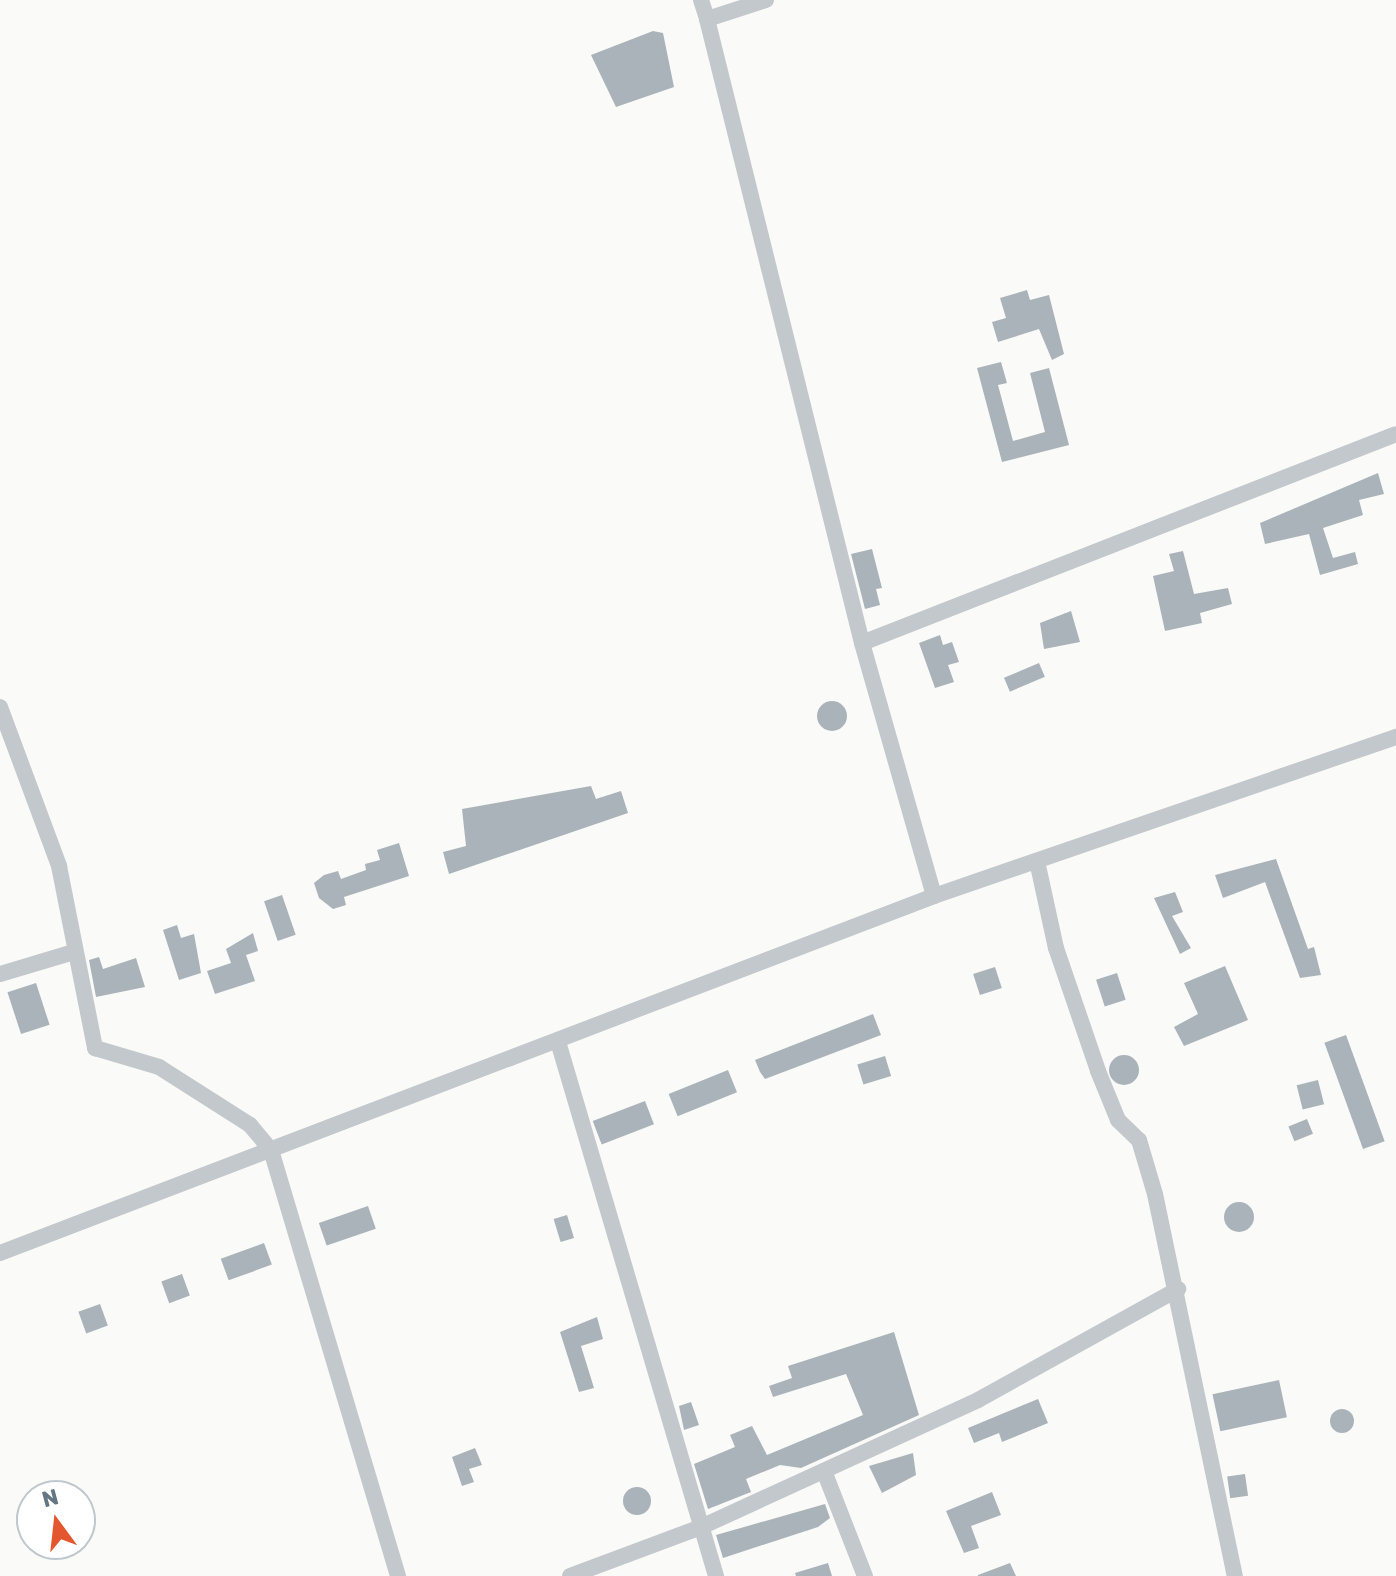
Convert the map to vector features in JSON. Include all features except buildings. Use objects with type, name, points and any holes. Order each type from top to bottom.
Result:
[{"type":"street","points":[[701,0],[862,643],[934,896]]},
{"type":"street","points":[[707,19],[766,0]]},
{"type":"street","points":[[862,643],[1396,434]]},
{"type":"street","points":[[0,707],[59,866],[95,1048],[159,1067],[250,1125],[271,1150],[398,1576]]},
{"type":"street","points":[[0,1253],[559,1045],[934,896],[1396,737]]},
{"type":"street","points":[[1037,861],[1066,980],[1118,1120],[1139,1140],[1178,1289],[1235,1576]]},
{"type":"street","points":[[0,974],[74,952]]},
{"type":"street","points":[[559,1045],[716,1576]]},
{"type":"street","points":[[570,1576],[701,1527],[978,1400],[1178,1289]]},
{"type":"street","points":[[824,1471],[865,1576]]}]
